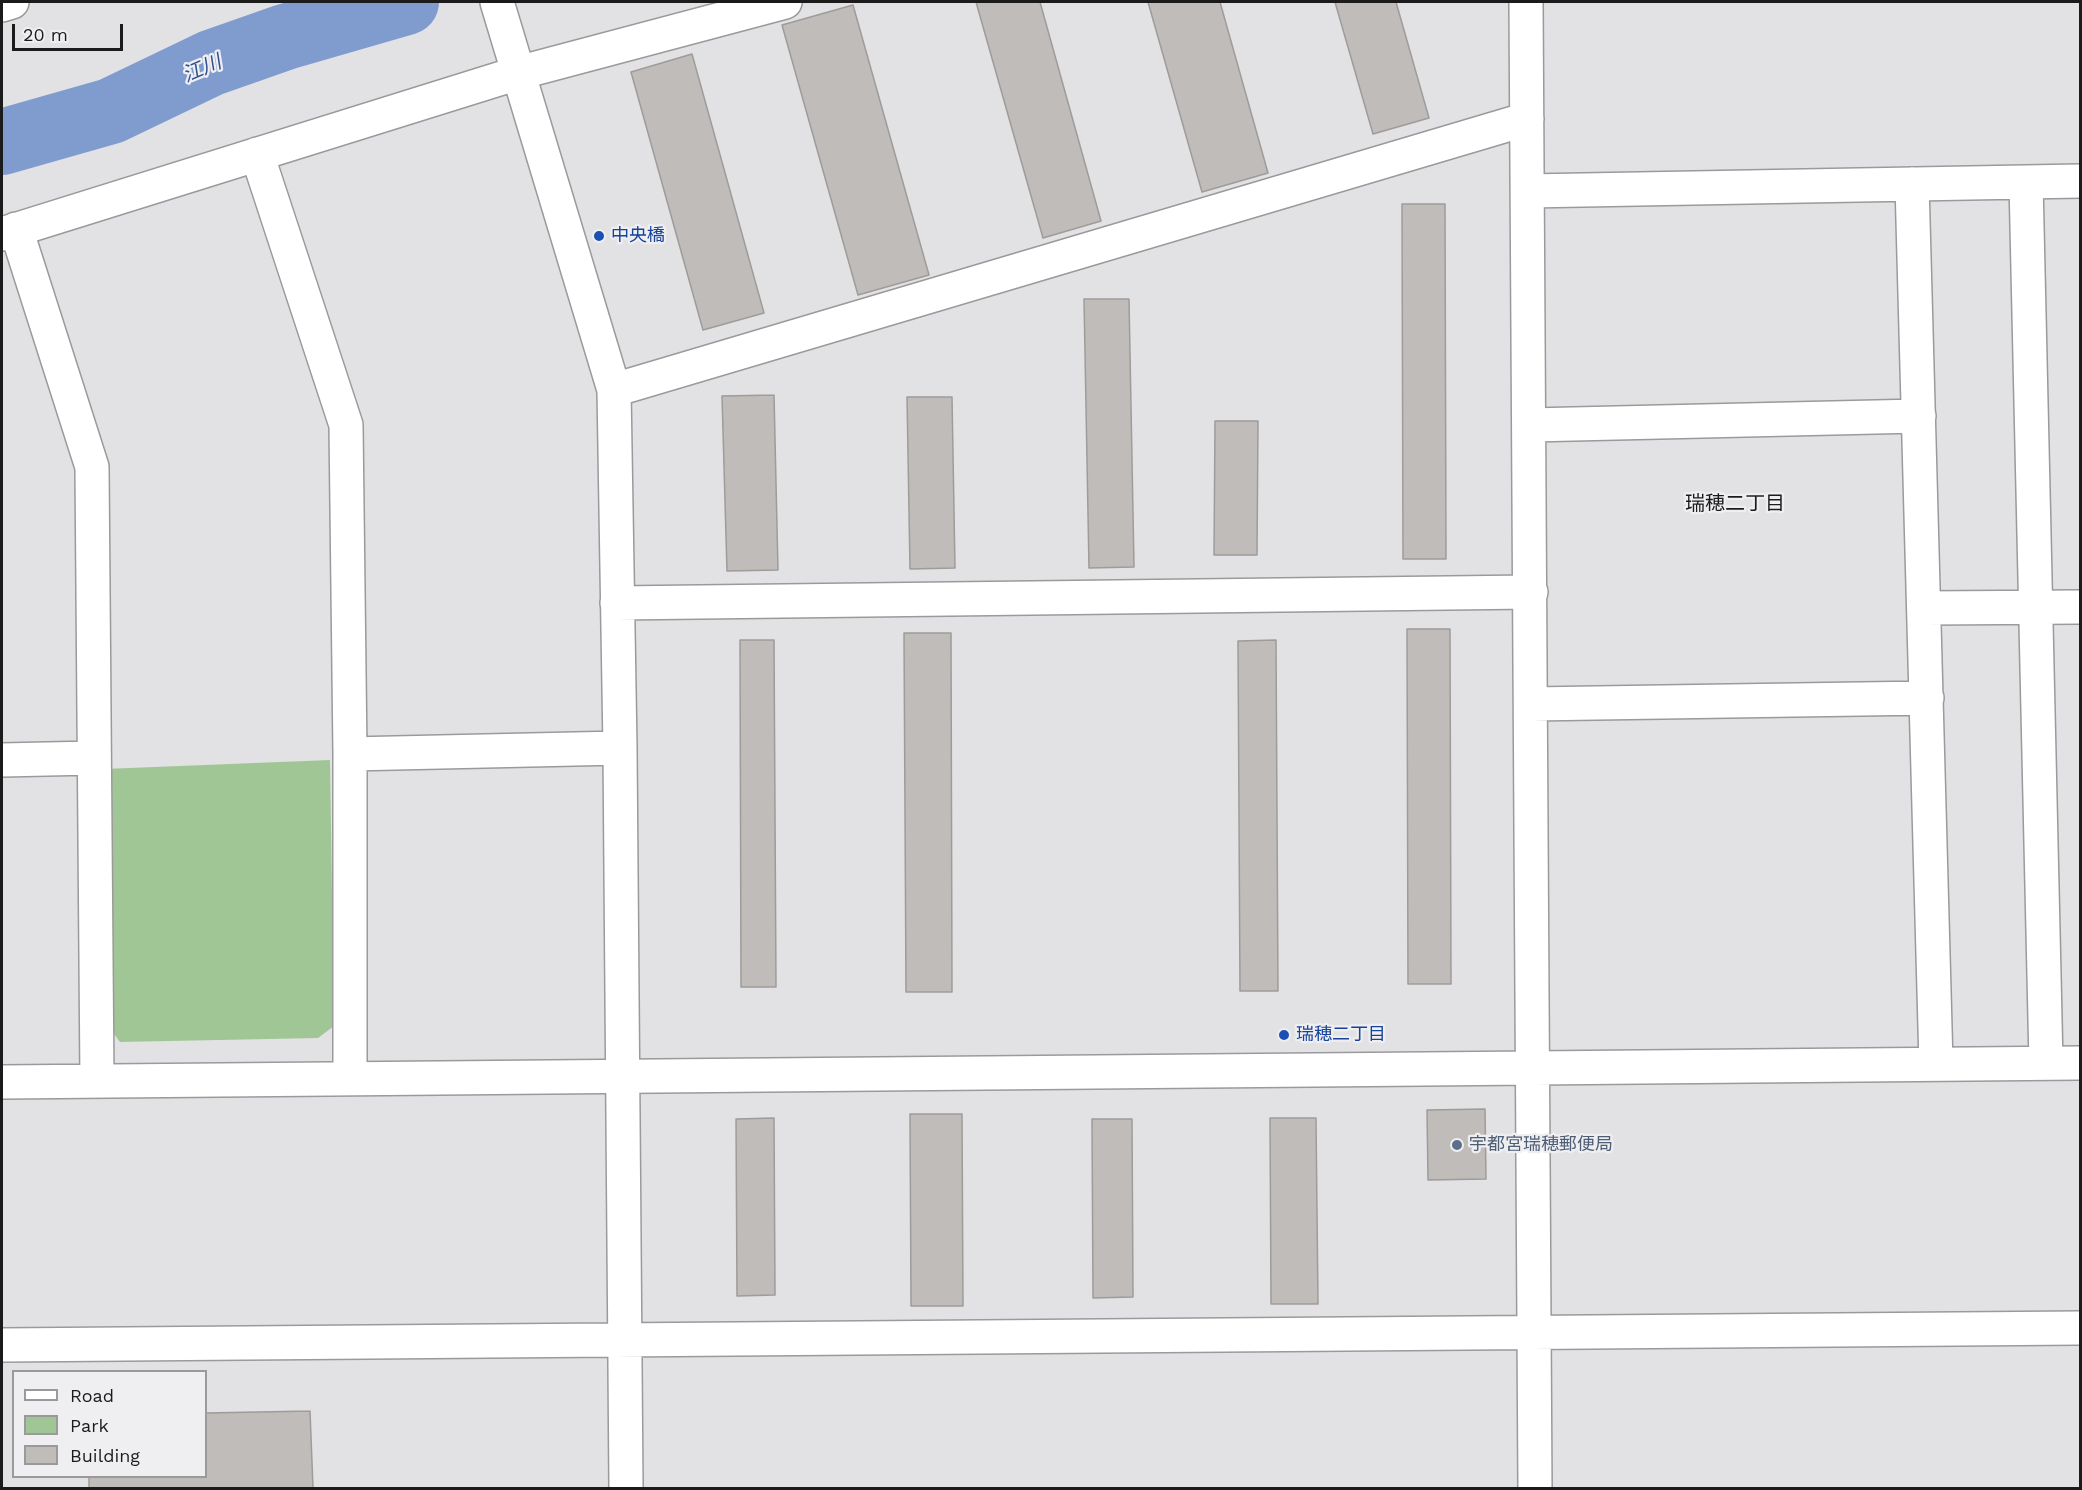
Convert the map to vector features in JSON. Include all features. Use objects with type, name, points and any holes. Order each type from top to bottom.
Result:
[{"type":"street","points":[[2,5],[12,2]]},
{"type":"street","points":[[497,2],[614,390],[620,748],[626,1488]]},
{"type":"street","points":[[97,1081],[92,467],[9,231],[518,73],[785,2]]},
{"type":"street","points":[[1526,2],[1535,1488]]},
{"type":"street","points":[[614,390],[1527,119]]},
{"type":"street","points":[[257,154],[346,425],[350,754],[350,1079]]},
{"type":"street","points":[[1528,191],[2080,181]]},
{"type":"street","points":[[2026,182],[2046,1063]]},
{"type":"street","points":[[1912,184],[1936,1064]]},
{"type":"street","points":[[1530,425],[1919,416]]},
{"type":"street","points":[[617,603],[1531,592]]},
{"type":"street","points":[[1924,608],[2080,607]]},
{"type":"street","points":[[1531,704],[1927,698]]},
{"type":"street","points":[[350,754],[620,748]]},
{"type":"street","points":[[2,759],[93,758]]},
{"type":"street","points":[[2,1082],[2080,1063]]},
{"type":"street","points":[[2,1345],[2080,1328]]},
{"type":"green space","points":[[330,760],[334,1026],[318,1038],[120,1042],[108,1026],[104,769]]},
{"type":"building","points":[[976,2],[1040,2],[1101,221],[1043,238]]},
{"type":"building","points":[[1148,2],[1220,2],[1268,173],[1202,192]]},
{"type":"building","points":[[1335,2],[1396,2],[1429,118],[1373,134]]},
{"type":"building","points":[[853,5],[929,275],[858,295],[782,25]]},
{"type":"building","points":[[692,54],[764,313],[703,330],[631,72]]},
{"type":"building","points":[[1402,204],[1445,204],[1446,559],[1403,559]]},
{"type":"building","points":[[1084,299],[1129,299],[1134,567],[1089,568]]},
{"type":"building","points":[[774,395],[778,570],[727,571],[722,396]]},
{"type":"building","points":[[907,397],[952,397],[955,568],[910,569]]},
{"type":"building","points":[[1215,421],[1258,421],[1257,555],[1214,555]]},
{"type":"building","points":[[1407,629],[1450,629],[1451,984],[1408,984]]},
{"type":"building","points":[[904,633],[951,633],[952,992],[906,992]]},
{"type":"building","points":[[740,640],[774,640],[776,987],[741,987]]},
{"type":"building","points":[[1276,640],[1278,991],[1240,991],[1238,641]]},
{"type":"building","name":"宇都宮瑞穂郵便局","points":[[1485,1109],[1486,1179],[1428,1180],[1427,1110]]},
{"type":"building","points":[[910,1114],[962,1114],[963,1306],[911,1306]]},
{"type":"building","points":[[774,1118],[775,1295],[737,1296],[736,1119]]},
{"type":"building","points":[[1270,1118],[1316,1118],[1318,1304],[1271,1304]]},
{"type":"building","points":[[1092,1119],[1132,1119],[1133,1297],[1093,1298]]},
{"type":"building","points":[[310,1411],[313,1488],[89,1488],[89,1478],[207,1478],[207,1413]]},
{"type":"waterway","name":"江川","points":[[2,142],[111,111],[211,63],[285,37],[406,2]]},
{"type":"place","name":"中央橋","points":[[599,236]]},
{"type":"place","name":"瑞穂二丁目","points":[[1284,1035]]},
{"type":"place","name":"宇都宮瑞穂郵便局","points":[[1457,1145]]},
{"type":"district","name":"瑞穂二丁目","points":[[1735,504]]}]
